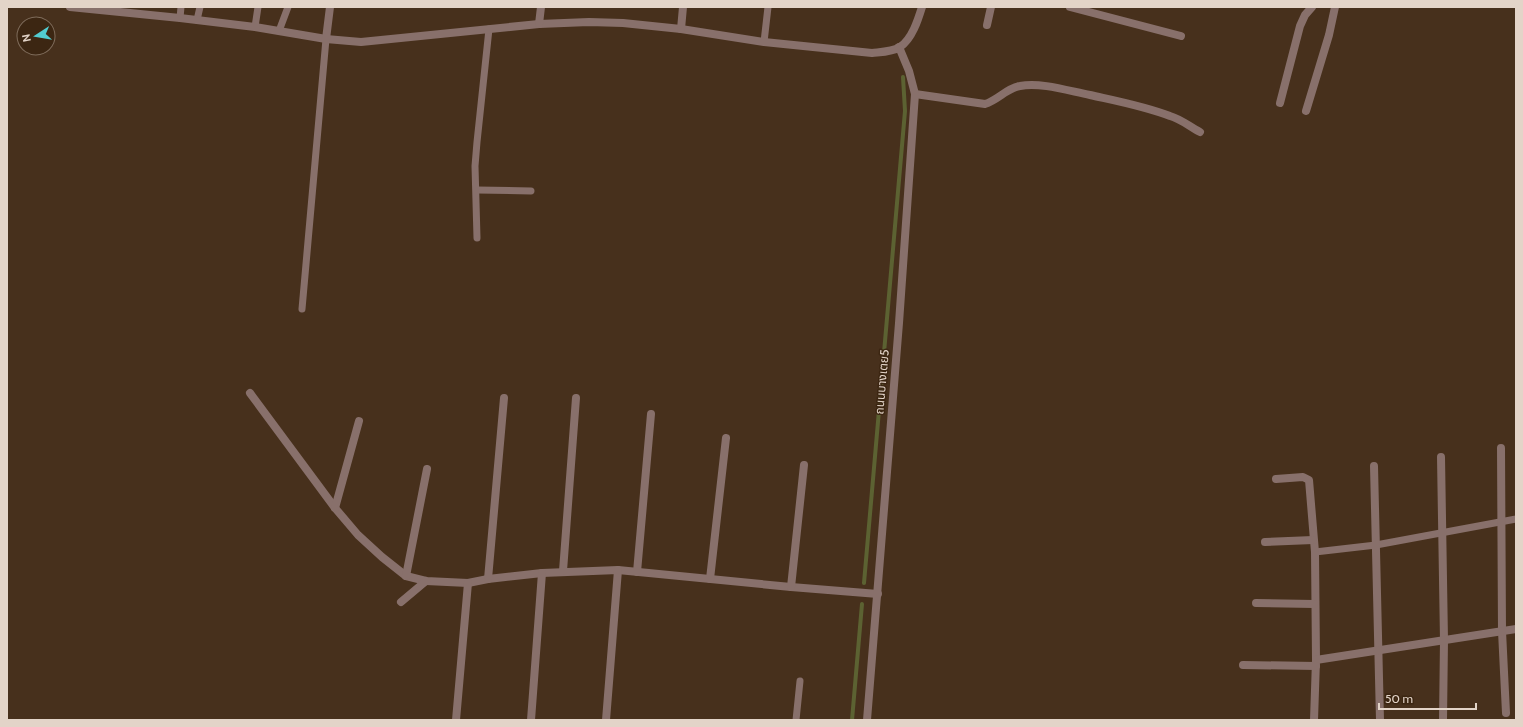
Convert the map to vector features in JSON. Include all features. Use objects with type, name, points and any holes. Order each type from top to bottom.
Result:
[{"type":"street","points":[[70,7],[197,20],[255,27],[326,39],[361,42],[539,24],[589,22],[623,23],[681,29],[764,42],[872,53],[887,52],[899,47],[910,36],[922,7]]},
{"type":"street","points":[[326,39],[330,7]]},
{"type":"street","points":[[539,24],[541,7]]},
{"type":"street","points":[[681,29],[683,7]]},
{"type":"street","points":[[987,25],[991,7]]},
{"type":"street","points":[[1070,7],[1181,36]]},
{"type":"street","points":[[1280,103],[1300,26],[1305,15],[1312,7]]},
{"type":"street","points":[[1306,110],[1329,35],[1335,7]]},
{"type":"street","name":"ถนนบางเตย5","points":[[867,720],[900,315],[915,94],[909,71],[899,47]]},
{"type":"street","points":[[915,94],[985,104],[993,102],[1007,91],[1019,86],[1033,85],[1058,88],[1172,116],[1200,132]]},
{"type":"street","points":[[250,393],[335,508],[358,535],[406,576],[426,581],[468,583],[488,579],[563,571],[618,570],[791,588],[878,594]]},
{"type":"street","points":[[488,579],[504,398]]},
{"type":"street","points":[[563,571],[576,398]]},
{"type":"street","points":[[637,572],[651,414]]},
{"type":"street","points":[[335,508],[359,421]]},
{"type":"street","points":[[710,579],[726,438]]},
{"type":"street","points":[[1501,448],[1502,631],[1506,713]]},
{"type":"street","points":[[1441,457],[1444,640],[1443,720]]},
{"type":"street","points":[[791,588],[804,465]]},
{"type":"street","points":[[1374,466],[1380,720]]},
{"type":"street","points":[[406,576],[427,469]]},
{"type":"street","points":[[1276,479],[1302,477],[1309,480],[1315,552],[1314,604],[1316,663],[1314,720]]},
{"type":"street","points":[[1265,542],[1313,540]]},
{"type":"street","points":[[606,720],[618,570]]},
{"type":"street","points":[[531,720],[542,573]]},
{"type":"street","points":[[401,602],[426,581]]},
{"type":"street","points":[[456,720],[468,583]]},
{"type":"street","points":[[1256,603],[1314,604]]},
{"type":"street","points":[[1243,665],[1316,663],[1379,649],[1516,629]]},
{"type":"lane","points":[[180,18],[181,7]]},
{"type":"lane","points":[[197,20],[200,7]]},
{"type":"lane","points":[[255,27],[258,7]]},
{"type":"lane","points":[[279,31],[288,7]]},
{"type":"lane","points":[[764,42],[768,7]]},
{"type":"lane","points":[[478,238],[475,166],[489,29]]},
{"type":"lane","points":[[302,308],[326,39]]},
{"type":"lane","points":[[477,190],[531,191]]},
{"type":"lane","points":[[1315,552],[1376,545],[1516,519]]},
{"type":"lane","points":[[796,720],[800,681]]},
{"type":"waterway","points":[[864,583],[905,111],[903,77]]},
{"type":"waterway","points":[[852,720],[862,604]]}]
